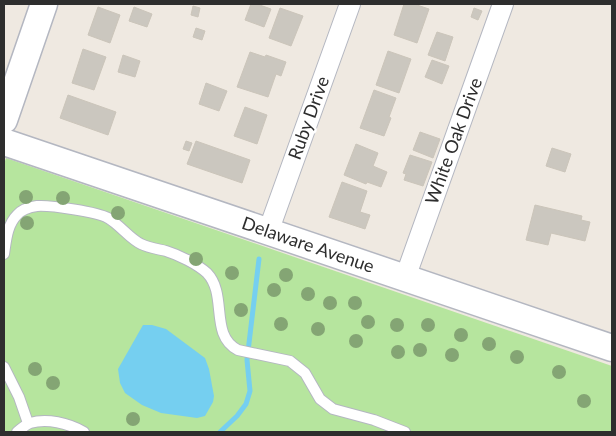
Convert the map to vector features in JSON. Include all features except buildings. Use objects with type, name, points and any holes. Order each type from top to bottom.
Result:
[{"type":"street","points":[[4,120],[44,4]]},
{"type":"street","name":"Ruby Drive","points":[[268,232],[350,4]]},
{"type":"street","name":"White Oak Drive","points":[[406,278],[503,4]]},
{"type":"street","name":"Delaware Avenue","points":[[4,142],[612,348]]},
{"type":"lane","points":[[4,254],[10,224],[25,209],[39,206],[93,212],[107,217],[122,227],[139,243],[167,252],[206,273],[216,285],[220,302],[222,333],[232,347],[238,350],[290,361],[305,374],[320,398],[333,409],[374,420],[405,432]]},
{"type":"lane","points":[[4,367],[19,397],[28,423]]},
{"type":"lane","points":[[16,432],[28,423],[43,421],[56,422],[84,432]]},
{"type":"green space","points":[[6,158],[612,366],[612,432],[4,432],[4,164]]},
{"type":"water","points":[[143,325],[152,325],[166,329],[205,358],[214,396],[213,402],[205,416],[197,418],[161,413],[142,405],[125,393],[120,383],[118,369]]},
{"type":"waterway","points":[[220,432],[237,416],[246,404],[250,391],[247,360],[259,259]]}]
